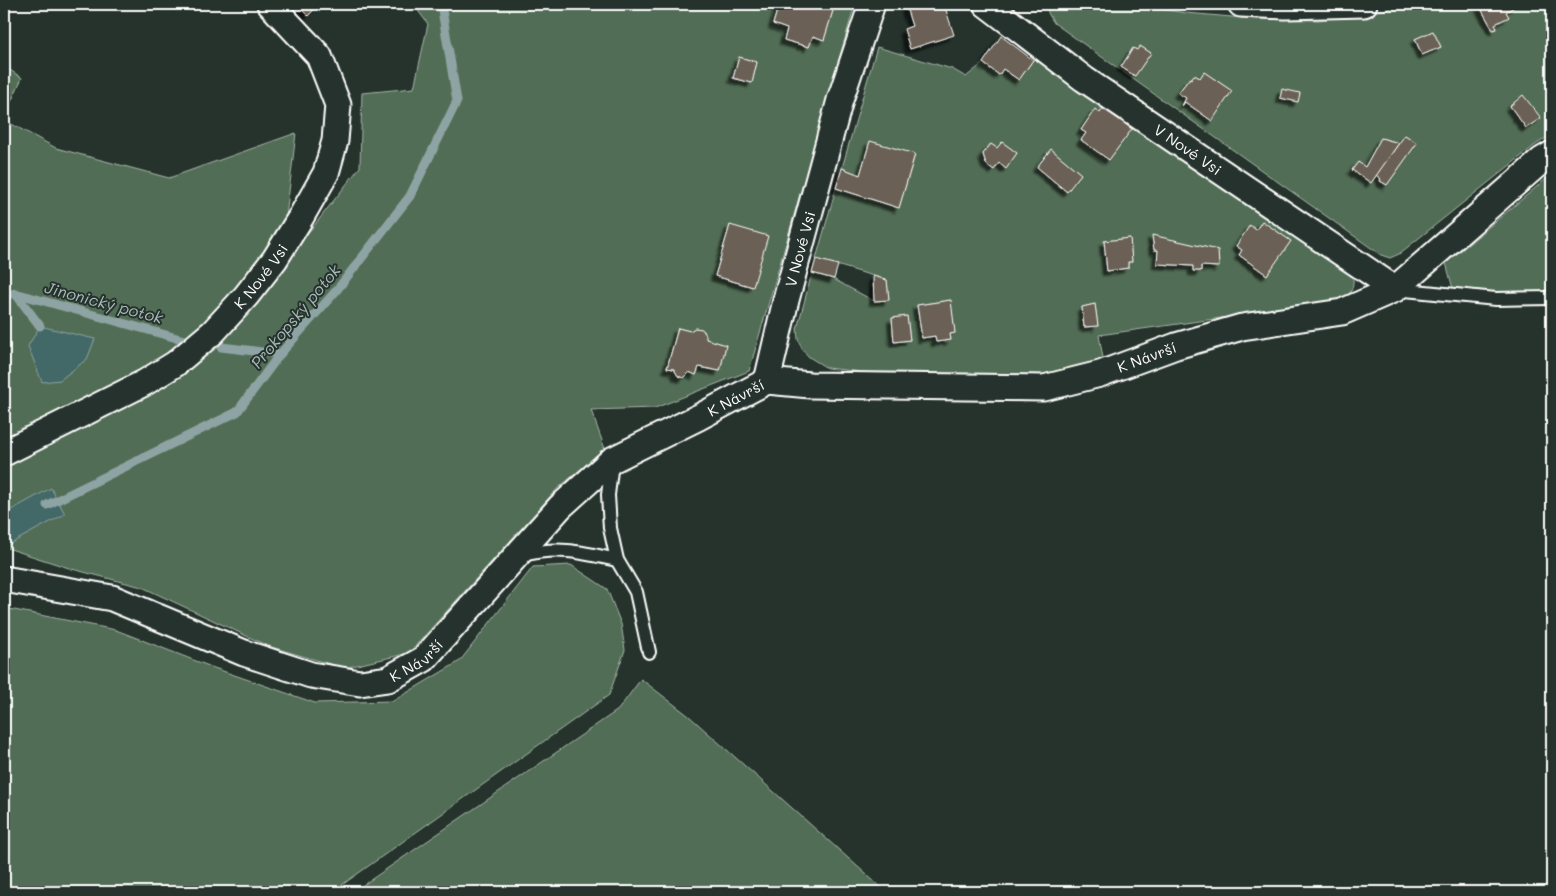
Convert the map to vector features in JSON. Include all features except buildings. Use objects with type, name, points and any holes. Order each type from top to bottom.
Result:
[{"type":"street","name":"K Nové Vsi","points":[[4,453],[144,383],[175,364],[213,332],[246,296],[275,259],[301,217],[326,173],[335,141],[338,105],[319,56],[270,4]]},
{"type":"street","name":"V Nové Vsi","points":[[767,381],[786,300],[840,100],[872,4]]},
{"type":"street","name":"V Nové Vsi","points":[[986,4],[1084,79],[1395,289]]},
{"type":"street","points":[[1241,4],[1286,6],[1364,4]]},
{"type":"street","name":"K Návrší","points":[[4,579],[112,598],[244,653],[311,675],[360,683],[388,679],[424,659],[560,507],[612,460],[767,381],[810,386],[1044,388],[1100,374],[1176,346],[1242,327],[1342,312],[1395,289],[1542,160],[1552,154]]},
{"type":"lane","points":[[1395,289],[1496,299],[1552,298]]},
{"type":"lane","points":[[612,460],[609,503],[610,528],[617,560],[636,592],[649,652]]},
{"type":"lane","points":[[518,555],[541,550],[562,549],[617,560]]},
{"type":"green space","points":[[413,4],[779,4],[773,24],[787,29],[785,40],[809,47],[813,36],[824,40],[835,4],[855,4],[749,371],[655,408],[591,410],[605,449],[557,489],[409,653],[344,668],[268,646],[142,587],[72,569],[4,547],[4,120],[56,148],[169,178],[296,133],[283,242],[289,254],[313,227],[360,167],[362,93],[414,88],[428,24]],"holes":[[[739,57],[757,62],[752,83],[733,78]],[[730,225],[752,287],[715,276]],[[678,328],[690,331],[695,328],[701,329],[706,339],[726,345],[720,371],[699,367],[696,375],[689,372],[683,378],[678,376],[674,369],[667,368]]]},
{"type":"green space","points":[[1048,4],[1129,4],[1186,13],[1255,19],[1319,20],[1385,10],[1401,4],[1481,4],[1479,6],[1494,30],[1497,29],[1495,24],[1509,17],[1506,12],[1517,6],[1516,4],[1552,4],[1552,134],[1534,146],[1399,254],[1390,258],[1381,255],[1054,23],[1048,13]],"holes":[[[1433,31],[1441,47],[1422,55],[1415,39]],[[1140,46],[1151,53],[1135,76],[1121,67],[1133,48],[1137,50]],[[1204,72],[1232,91],[1212,120],[1184,102],[1186,98],[1178,93],[1189,78],[1191,79],[1194,75],[1200,78]],[[1405,135],[1417,143],[1387,185],[1380,181],[1381,179],[1376,175],[1352,170],[1358,162],[1365,167],[1381,138],[1399,143]]]},
{"type":"green space","points":[[877,47],[952,69],[966,77],[983,63],[999,75],[1003,69],[1019,80],[1041,49],[1353,274],[1353,285],[1348,295],[1336,302],[1099,335],[1104,364],[1023,379],[899,376],[827,368],[809,357],[802,349],[798,339],[797,329],[812,273],[833,279],[874,301],[889,300],[887,280],[816,259],[836,188],[899,208],[915,155],[870,142],[860,175],[842,168]],"holes":[[[1103,109],[1132,129],[1109,160],[1082,140],[1086,133],[1081,130],[1095,110],[1100,113]],[[1002,142],[1017,153],[1006,168],[999,163],[994,170],[983,154],[990,144],[997,148]],[[1051,149],[1081,174],[1067,191],[1037,167]],[[1262,221],[1291,241],[1267,275],[1239,255],[1242,250],[1236,246],[1250,226],[1256,230]],[[1153,236],[1218,250],[1219,267],[1201,266],[1201,271],[1194,271],[1193,266],[1158,264],[1158,250],[1154,250]],[[1130,238],[1132,262],[1128,262],[1128,268],[1108,271],[1105,241]],[[950,300],[955,333],[950,334],[951,340],[936,342],[935,336],[922,337],[917,305]],[[1095,304],[1098,326],[1084,327],[1082,307]],[[907,316],[910,340],[895,342],[892,318]]]},
{"type":"green space","points":[[4,66],[22,78],[4,117]]},
{"type":"green space","points":[[1552,174],[1552,293],[1455,296],[1446,263]]},
{"type":"green space","points":[[571,565],[607,589],[621,624],[625,650],[609,695],[332,892],[4,892],[4,608],[116,630],[214,668],[315,703],[393,701],[460,661],[533,567]]},
{"type":"green space","points":[[641,679],[689,716],[886,892],[353,892],[618,710]]},
{"type":"water","points":[[40,326],[95,339],[87,359],[60,380],[42,382],[28,346]]},
{"type":"water","points":[[51,488],[65,514],[4,547],[4,514]]},
{"type":"waterway","name":"Prokopský potok","points":[[47,505],[237,412],[280,354],[336,291],[410,196],[457,101],[441,4]]},
{"type":"waterway","name":"Jinonický potok","points":[[15,293],[40,326]]},
{"type":"waterway","name":"Jinonický potok","points":[[4,296],[15,293],[184,340]]},
{"type":"waterway","name":"Jinonický potok","points":[[221,347],[280,354]]}]
